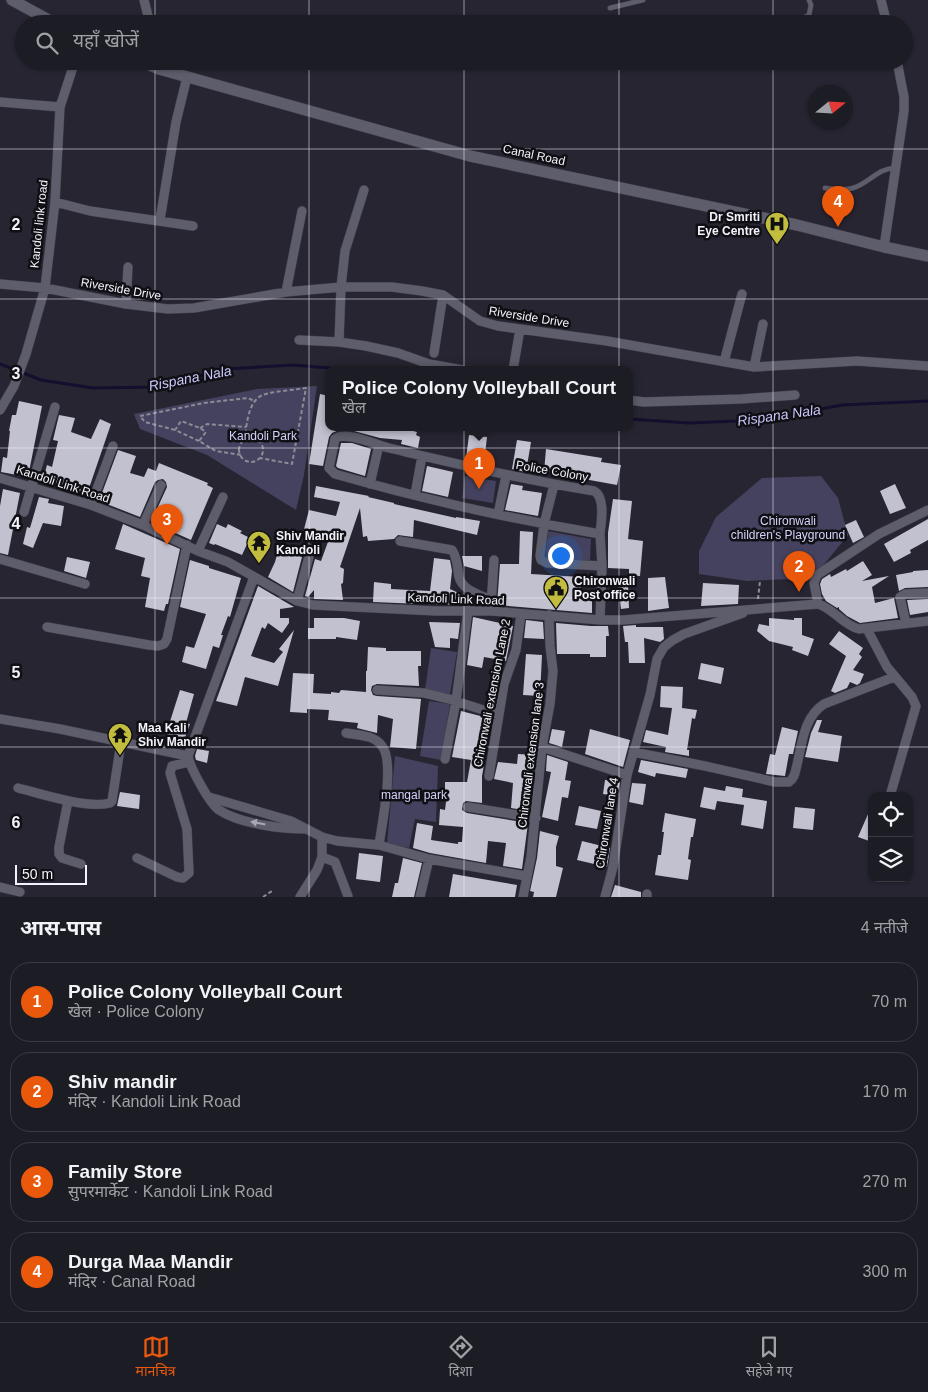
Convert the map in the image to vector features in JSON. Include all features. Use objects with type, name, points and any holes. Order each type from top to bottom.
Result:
[{"type":"street","points":[[12,0],[40,15]]},
{"type":"street","points":[[144,0],[148,15]]},
{"type":"street","points":[[881,0],[885,15]]},
{"type":"street","name":"Kandoli link road","points":[[0,408],[14,386],[26,354],[45,288],[55,202],[60,107],[72,70]]},
{"type":"street","name":"Canal Road","points":[[170,70],[188,77],[470,156],[797,225],[928,256]]},
{"type":"street","points":[[884,247],[903,126],[904,96],[899,70]]},
{"type":"street","points":[[160,220],[176,122],[188,77]]},
{"type":"street","points":[[0,102],[60,107]]},
{"type":"street","points":[[339,342],[341,287],[345,251],[364,190]]},
{"type":"street","points":[[55,202],[90,212],[160,220],[193,226]]},
{"type":"street","points":[[286,292],[302,211]]},
{"type":"street","points":[[126,304],[128,267]]},
{"type":"street","name":"Riverside Drive","points":[[0,284],[45,288],[126,304],[168,309],[194,308],[286,292],[341,287],[392,287],[422,290],[443,295],[480,321],[498,326],[607,341],[754,367],[857,361],[928,366]]},
{"type":"street","points":[[724,362],[742,294]]},
{"type":"street","points":[[434,354],[443,295]]},
{"type":"street","points":[[754,367],[764,324]]},
{"type":"street","points":[[514,366],[520,329]]},
{"type":"street","points":[[299,340],[339,342],[366,346],[398,353],[440,366]]},
{"type":"street","points":[[633,401],[644,402],[742,400],[795,394]]},
{"type":"street","points":[[24,512],[56,407]]},
{"type":"street","name":"Police Colony","points":[[370,484],[335,474],[330,470],[335,439],[338,436],[345,435],[506,476],[598,492],[601,501],[600,534]]},
{"type":"street","points":[[380,445],[370,484],[498,514],[600,534],[602,566],[600,620]]},
{"type":"street","points":[[91,505],[112,446]]},
{"type":"street","points":[[415,495],[422,456]]},
{"type":"street","points":[[498,514],[506,476]]},
{"type":"street","name":"Kandoli Link Road","points":[[0,478],[91,505],[143,525],[198,551],[228,562],[296,601],[313,605],[436,611],[490,611],[600,620],[623,620],[818,604]]},
{"type":"street","points":[[143,525],[161,485]]},
{"type":"street","points":[[554,485],[544,524],[540,556],[543,562],[602,566]]},
{"type":"street","points":[[198,551],[223,497]]},
{"type":"street","points":[[928,510],[878,534],[817,575],[814,583],[818,604],[824,606],[851,627],[867,629],[906,622],[928,621]]},
{"type":"street","points":[[400,541],[452,550],[457,560],[459,578],[462,583],[469,590],[491,600]]},
{"type":"street","points":[[47,627],[149,645],[158,646],[164,644],[167,639],[187,545]]},
{"type":"street","points":[[296,601],[311,549]]},
{"type":"street","points":[[0,559],[85,584]]},
{"type":"street","points":[[490,611],[494,560]]},
{"type":"street","points":[[254,577],[189,759],[193,772],[217,810],[229,816],[247,821],[290,829],[307,829],[322,837],[337,841],[379,845],[429,859],[526,876]]},
{"type":"street","points":[[906,622],[900,597],[906,594],[928,593]]},
{"type":"street","name":"Chironwali lane 4","points":[[605,897],[613,867],[627,775],[650,695],[657,659],[664,647],[673,640],[693,630],[756,609]]},
{"type":"street","points":[[445,759],[456,701],[468,610]]},
{"type":"street","name":"Chironwali extension Lane 2","points":[[489,776],[504,684],[516,650],[520,614]]},
{"type":"street","name":"Chironwali extension lane 3","points":[[523,897],[531,857],[542,747],[550,704],[553,671],[549,615]]},
{"type":"street","points":[[867,629],[877,650],[894,677],[912,697],[916,706],[891,792]]},
{"type":"street","points":[[633,752],[775,782],[788,782],[794,776],[806,728],[812,715],[818,708],[894,677]]},
{"type":"street","points":[[378,690],[424,693],[500,715]]},
{"type":"street","points":[[0,720],[60,729],[189,759]]},
{"type":"street","points":[[346,733],[369,737],[376,741],[381,745],[387,759],[388,777],[379,845]]},
{"type":"street","points":[[18,788],[68,800],[99,804],[110,803],[121,742]]},
{"type":"street","points":[[542,747],[627,775]]},
{"type":"street","points":[[137,858],[177,877],[183,878],[189,873],[187,829],[170,773],[172,766],[189,759]]},
{"type":"street","points":[[68,800],[59,854],[62,858],[81,864]]},
{"type":"street","points":[[468,807],[536,818]]},
{"type":"street","points":[[300,897],[317,870],[322,858],[322,837]]},
{"type":"street","points":[[322,858],[335,862],[348,896],[359,897]]},
{"type":"street","points":[[420,897],[429,859]]},
{"type":"street","points":[[0,887],[20,892]]},
{"type":"lane","points":[[610,8],[643,0]]},
{"type":"lane","points":[[809,0],[809,15]]},
{"type":"lane","points":[[825,188],[845,190],[853,188],[885,169],[896,168]]},
{"type":"path","points":[[240,455],[240,447],[245,440],[246,427],[254,401],[263,395],[306,388],[292,464],[260,458]]},
{"type":"path","points":[[245,440],[252,438],[260,442],[263,448],[257,461],[250,462],[240,455],[216,451],[175,430],[145,422],[140,416],[204,403],[248,398],[254,401]]},
{"type":"path","points":[[175,430],[181,421],[200,428],[206,432],[199,441]]},
{"type":"path","points":[[200,428],[206,424],[246,427]]},
{"type":"path","points":[[260,442],[271,432]]},
{"type":"path","points":[[756,609],[760,581]]},
{"type":"path","points":[[263,897],[272,891]]},
{"type":"green space","name":"Kandoli Park","points":[[317,386],[304,475],[296,510],[207,455],[140,429],[134,414],[257,389]]},
{"type":"green space","points":[[465,476],[496,481],[493,503],[462,498]]},
{"type":"green space","name":"Chironwali children's Playground","points":[[821,476],[838,498],[848,535],[813,578],[747,581],[699,574],[699,551],[716,517],[762,478]]},
{"type":"green space","points":[[548,531],[591,539],[590,562],[545,560]]},
{"type":"green space","points":[[431,648],[457,652],[450,694],[425,690]]},
{"type":"green space","points":[[429,701],[450,704],[441,760],[420,756]]},
{"type":"green space","name":"mangal park","points":[[395,756],[438,766],[436,822],[415,819],[409,848],[387,844]]},
{"type":"building","points":[[320,394],[325,395],[325,431],[337,431],[329,437],[323,466],[309,464]]},
{"type":"building","points":[[19,401],[42,406],[28,477],[1,472],[3,457],[7,458],[12,415],[16,415]]},
{"type":"building","points":[[59,415],[75,418],[71,432],[91,439],[100,419],[111,424],[87,494],[71,489],[72,487],[43,480],[47,465],[52,467],[58,441],[53,440]]},
{"type":"building","points":[[354,431],[413,431],[417,432],[416,435],[420,437],[418,448],[401,444],[402,440],[380,438]]},
{"type":"building","points":[[469,435],[487,437],[484,463],[466,459]]},
{"type":"building","points":[[517,440],[531,442],[526,472],[512,469]]},
{"type":"building","points":[[341,443],[352,443],[371,449],[365,476],[336,466]]},
{"type":"building","points":[[546,449],[602,458],[601,462],[621,465],[617,485],[562,477],[563,473],[544,472]]},
{"type":"building","points":[[118,450],[136,456],[130,473],[144,477],[148,468],[156,471],[159,463],[208,483],[207,485],[213,488],[191,540],[151,522],[167,487],[163,479],[155,482],[140,517],[99,501]]},
{"type":"building","points":[[427,466],[453,472],[448,497],[422,491]]},
{"type":"building","points":[[511,484],[523,486],[522,490],[542,493],[538,516],[505,510]]},
{"type":"building","points":[[895,484],[906,508],[890,514],[880,491]]},
{"type":"building","points":[[316,486],[369,496],[394,504],[456,518],[480,521],[477,535],[414,520],[413,537],[398,535],[394,539],[368,541],[367,536],[363,537],[360,508],[340,567],[344,569],[343,583],[341,584],[343,600],[314,599],[314,590],[308,597],[305,596],[315,559],[321,561],[329,539],[303,533],[309,510],[336,516],[340,502],[314,497]]},
{"type":"building","points":[[3,489],[20,493],[8,555],[0,553],[0,506]]},
{"type":"building","points":[[39,497],[49,499],[48,503],[64,506],[61,526],[43,523],[33,548],[23,544],[27,527],[30,528]]},
{"type":"building","points":[[613,499],[632,501],[628,539],[643,541],[640,576],[629,575],[629,569],[608,568],[608,533]]},
{"type":"building","points":[[928,519],[928,540],[910,550],[911,553],[894,562],[884,544]]},
{"type":"building","points":[[856,520],[864,537],[853,543],[845,525]]},
{"type":"building","points":[[123,524],[180,549],[168,604],[166,604],[164,611],[145,607],[150,578],[141,576],[145,558],[115,549]]},
{"type":"building","points":[[217,524],[226,528],[228,524],[242,531],[240,533],[250,538],[242,555],[209,543]]},
{"type":"building","points":[[520,531],[533,532],[531,574],[581,577],[580,599],[592,599],[592,613],[497,605],[500,564],[519,564]]},
{"type":"building","points":[[278,551],[302,557],[293,592],[268,577]]},
{"type":"building","points":[[462,556],[482,556],[482,571],[464,566]]},
{"type":"building","points":[[67,557],[90,562],[86,578],[64,571]]},
{"type":"building","points":[[434,558],[450,560],[452,571],[450,589],[465,596],[464,605],[425,604],[423,598],[421,599],[421,604],[373,602],[374,582],[391,584],[391,589],[430,591]]},
{"type":"building","points":[[190,560],[241,578],[230,617],[228,616],[221,635],[223,635],[219,648],[213,646],[206,669],[182,662],[186,646],[194,648],[206,614],[180,607]]},
{"type":"building","points":[[863,561],[872,575],[862,581],[889,576],[872,587],[875,603],[894,598],[898,618],[860,623],[847,616],[839,607],[837,608],[826,601],[820,584],[822,579],[830,574],[831,577],[846,569],[847,571]]},
{"type":"building","points":[[928,570],[928,587],[905,588],[899,591],[896,575]]},
{"type":"building","points":[[665,577],[669,608],[648,611],[648,578]]},
{"type":"building","points":[[703,583],[739,585],[738,604],[701,606]]},
{"type":"building","points":[[618,584],[628,584],[629,608],[621,609]]},
{"type":"building","points":[[258,586],[294,607],[280,609],[280,618],[289,618],[289,623],[282,633],[268,623],[265,629],[262,627],[251,656],[274,663],[283,652],[279,649],[294,630],[278,686],[245,677],[237,706],[216,701]]},
{"type":"building","points":[[928,599],[928,612],[910,615],[907,600]]},
{"type":"building","points":[[473,617],[513,626],[506,661],[484,657],[482,668],[467,665]]},
{"type":"building","points":[[314,618],[344,618],[360,621],[357,640],[336,637],[336,639],[308,639],[308,628],[314,628]]},
{"type":"building","points":[[769,618],[794,620],[794,618],[802,618],[802,635],[814,639],[808,656],[792,650],[793,647],[769,641],[757,631],[759,624],[769,626]]},
{"type":"building","points":[[526,620],[543,622],[544,639],[524,638]]},
{"type":"building","points":[[429,622],[460,623],[458,639],[450,638],[450,648],[435,647]]},
{"type":"building","points":[[556,623],[608,626],[609,636],[606,636],[606,657],[590,657],[590,654],[557,654]]},
{"type":"building","points":[[636,625],[636,627],[663,627],[664,639],[660,642],[644,638],[645,663],[629,663],[628,642],[625,642],[623,626]]},
{"type":"building","points":[[839,631],[863,648],[859,654],[862,657],[853,670],[864,674],[857,685],[850,682],[847,688],[835,693],[831,691],[846,656],[829,644]]},
{"type":"building","points":[[368,647],[386,648],[386,651],[421,651],[421,666],[418,666],[419,686],[377,684],[372,686],[371,690],[373,695],[377,696],[421,699],[416,749],[390,747],[393,719],[378,715],[377,733],[357,728],[358,723],[328,720],[329,710],[307,709],[307,713],[290,712],[293,673],[314,674],[313,693],[331,694],[331,692],[339,693],[341,690],[366,692]]},
{"type":"building","points":[[526,654],[542,655],[540,696],[523,695]]},
{"type":"building","points":[[701,663],[724,668],[721,684],[698,679]]},
{"type":"building","points":[[661,686],[683,687],[682,708],[697,710],[695,719],[692,718],[687,750],[689,750],[689,756],[665,752],[666,747],[643,742],[646,730],[668,735],[672,708],[660,707]]},
{"type":"building","points":[[180,690],[194,694],[186,723],[190,724],[184,740],[166,734]]},
{"type":"building","points":[[461,711],[492,719],[482,776],[482,803],[466,801],[463,803],[462,810],[467,813],[528,823],[522,869],[503,866],[506,843],[488,841],[486,863],[413,848],[417,823],[433,826],[431,840],[458,844],[458,842],[462,842],[463,827],[439,825],[440,809],[445,810],[447,794],[445,782],[467,782],[471,760],[452,757]]},
{"type":"building","points":[[817,720],[822,720],[818,732],[842,736],[838,762],[805,757],[811,733]]},
{"type":"building","points":[[782,727],[798,731],[793,754],[789,754],[785,776],[766,774],[770,754],[775,755]]},
{"type":"building","points":[[552,729],[565,731],[562,747],[549,743]]},
{"type":"building","points":[[590,729],[630,740],[623,767],[585,754]]},
{"type":"building","points":[[197,749],[209,751],[207,763],[196,760]]},
{"type":"building","points":[[518,754],[535,755],[529,811],[511,808],[513,783],[494,779],[498,762],[517,764]]},
{"type":"building","points":[[547,755],[568,762],[565,780],[571,781],[568,798],[562,797],[558,821],[542,817],[551,772],[546,771]]},
{"type":"building","points":[[641,760],[688,769],[686,778],[656,773],[655,777],[638,772]]},
{"type":"building","points":[[605,780],[620,781],[616,803],[608,802],[609,795],[603,794]]},
{"type":"building","points":[[632,783],[646,784],[643,805],[629,802]]},
{"type":"building","points":[[726,786],[743,789],[742,797],[767,801],[763,829],[741,825],[744,805],[717,801],[715,810],[700,807],[704,787],[725,791]]},
{"type":"building","points":[[120,792],[140,795],[139,809],[117,806]]},
{"type":"building","points":[[579,806],[601,811],[597,829],[575,825]]},
{"type":"building","points":[[795,807],[815,809],[813,830],[793,828]]},
{"type":"building","points":[[665,813],[696,819],[688,859],[691,860],[688,880],[655,875],[658,855],[661,855]]},
{"type":"building","points":[[868,814],[868,841],[858,837]]},
{"type":"building","points":[[540,831],[559,836],[556,847],[556,866],[563,868],[556,897],[533,897],[534,892],[530,891]]},
{"type":"building","points":[[582,841],[610,848],[607,867],[577,860]]},
{"type":"building","points":[[359,853],[383,856],[380,882],[356,879]]},
{"type":"building","points":[[403,858],[422,863],[414,897],[392,897],[395,883],[398,883]]},
{"type":"building","points":[[453,874],[517,885],[515,897],[449,897]]},
{"type":"building","points":[[615,885],[641,892],[641,897],[611,897]]},
{"type":"waterway","name":"Rispana Nala","points":[[0,364],[41,380],[93,388],[157,387],[225,369],[293,365],[325,368]]},
{"type":"waterway","name":"Rispana Nala","points":[[633,419],[689,423],[762,420],[842,405],[928,401]]},
{"type":"place","name":"Durga Maa Mandir","points":[[838,227]]},
{"type":"place","name":"Dr Smriti Eye Centre","points":[[777,245]]},
{"type":"place","name":"Police Colony Volleyball Court","points":[[479,489]]},
{"type":"place","name":"Family Store","points":[[167,545]]},
{"type":"place","name":"Shiv Mandir Kandoli","points":[[259,564]]},
{"type":"place","name":"Shiv mandir","points":[[799,592]]},
{"type":"place","name":"Chironwali Post office","points":[[556,609]]},
{"type":"place","name":"Maa Kali Shiv Mandir","points":[[120,756]]}]
